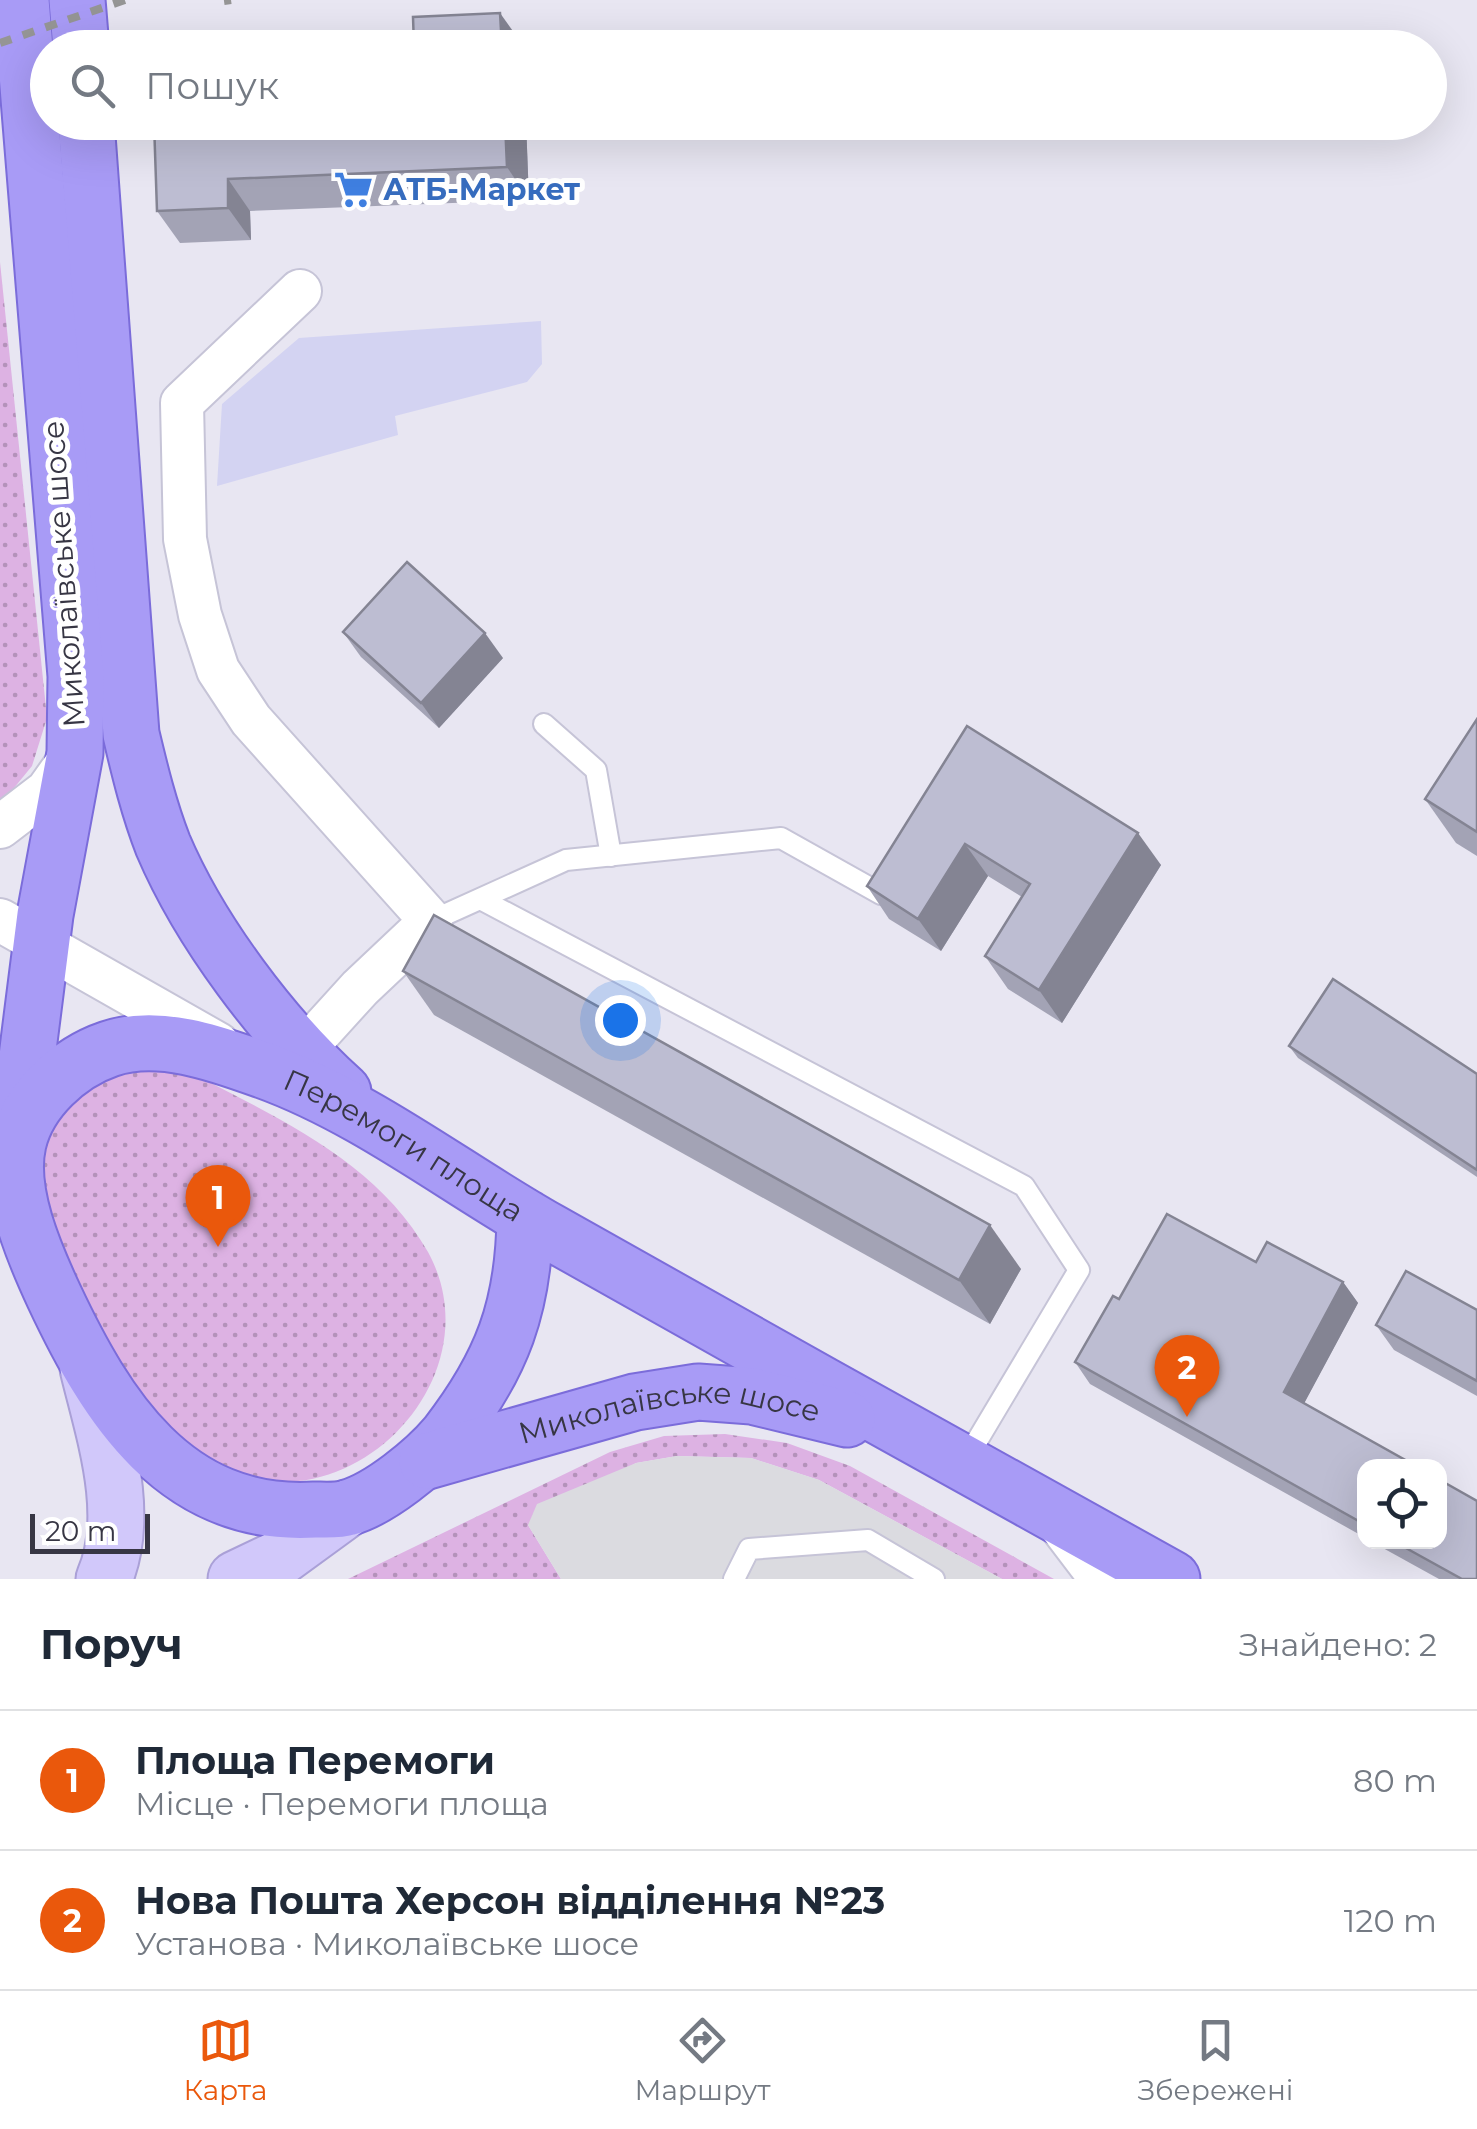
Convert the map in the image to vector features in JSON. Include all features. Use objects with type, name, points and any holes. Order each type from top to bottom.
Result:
[{"type":"main road","name":"Миколаївське шосе","points":[[22,0],[30,100]]},
{"type":"main road","points":[[77,0],[80,30]]},
{"type":"main road","name":"Миколаївське шосе","points":[[8,1168],[21,933],[74,753],[76,676],[33,140]]},
{"type":"main road","name":"Миколаївське шосе","points":[[87,140],[131,734],[144,791],[182,880],[283,1062],[386,1130]]},
{"type":"main road","name":"Перемоги площа","points":[[283,1062],[164,1042],[108,1049],[80,1062],[51,1085],[30,1114],[8,1168],[38,1263],[88,1368],[144,1440],[188,1480],[238,1504],[288,1512],[348,1508],[427,1461],[482,1390],[506,1335],[524,1275],[525,1217],[386,1130]]},
{"type":"main road","name":"Миколаївське шосе","points":[[525,1217],[1172,1579]]},
{"type":"main road","points":[[88,1368],[116,1514],[114,1556],[104,1579]]},
{"type":"main road","name":"Миколаївське шосе","points":[[427,1461],[635,1402],[698,1392],[752,1396],[914,1436]]},
{"type":"main road","points":[[236,1579],[278,1558],[348,1508]]},
{"type":"street","points":[[21,933],[283,1062],[431,920],[251,720],[218,670],[200,615],[185,539],[182,403],[300,291]]},
{"type":"street","points":[[0,828],[47,792],[74,753]]},
{"type":"street","points":[[1051,1512],[1101,1579]]},
{"type":"lane","points":[[544,724],[596,770],[612,856]]},
{"type":"lane","points":[[431,920],[484,901],[566,860],[781,838],[880,894]]},
{"type":"lane","points":[[484,901],[1024,1186],[1078,1270],[964,1462]]},
{"type":"lane","points":[[734,1579],[749,1548],[868,1540],[934,1579]]},
{"type":"shaded area","points":[[0,262],[47,718],[32,766],[0,805]]},
{"type":"shaded area","points":[[541,321],[542,364],[527,382],[395,416],[398,435],[217,486],[222,404],[299,338]]},
{"type":"shaded area","points":[[170,1062],[278,1118],[347,1163],[405,1218],[428,1252],[443,1296],[444,1340],[432,1381],[409,1418],[377,1449],[339,1471],[296,1481],[241,1476],[213,1463],[141,1411],[117,1377],[56,1234],[41,1174],[48,1133],[59,1113],[81,1082]]},
{"type":"shaded area","points":[[725,1434],[787,1443],[850,1466],[1054,1579],[1002,1579],[819,1480],[751,1458],[677,1456],[636,1463],[528,1525],[561,1579],[348,1579],[610,1452],[664,1436]]},
{"type":"shaded area","points":[[677,1456],[751,1458],[819,1480],[1002,1579],[561,1579],[528,1525],[537,1504],[636,1463]]},
{"type":"building","points":[[500,13],[501,30],[413,30],[413,17]]},
{"type":"building","points":[[155,140],[506,140],[507,167],[228,179],[228,208],[157,211]]},
{"type":"building","points":[[407,562],[485,633],[421,703],[343,632]]},
{"type":"building","points":[[1477,719],[1477,832],[1425,799]]},
{"type":"building","points":[[967,726],[1138,833],[1039,990],[985,956],[1030,884],[965,844],[918,919],[867,886]]},
{"type":"building","points":[[434,915],[990,1225],[959,1280],[403,971]]},
{"type":"building","points":[[1333,979],[1477,1074],[1477,1170],[1289,1046]]},
{"type":"building","points":[[1167,1214],[1256,1262],[1267,1242],[1343,1282],[1284,1392],[1404,1459],[1357,1459],[1357,1520],[1075,1362],[1113,1296],[1119,1299]]},
{"type":"building","points":[[1406,1271],[1477,1310],[1477,1381],[1376,1325]]},
{"type":"building","points":[[1447,1484],[1477,1501],[1477,1579],[1462,1579],[1408,1549],[1447,1549]]},
{"type":"railway","points":[[38,30],[125,0]]},
{"type":"railway","points":[[224,1],[231,0]]},
{"type":"railway","points":[[0,43],[30,33]]},
{"type":"place","name":"АТБ-Маркет","points":[[353,190]]},
{"type":"place","name":"Площа Перемоги","points":[[218,1247]]},
{"type":"place","name":"Нова Пошта Херсон відділення №23","points":[[1187,1417]]}]
